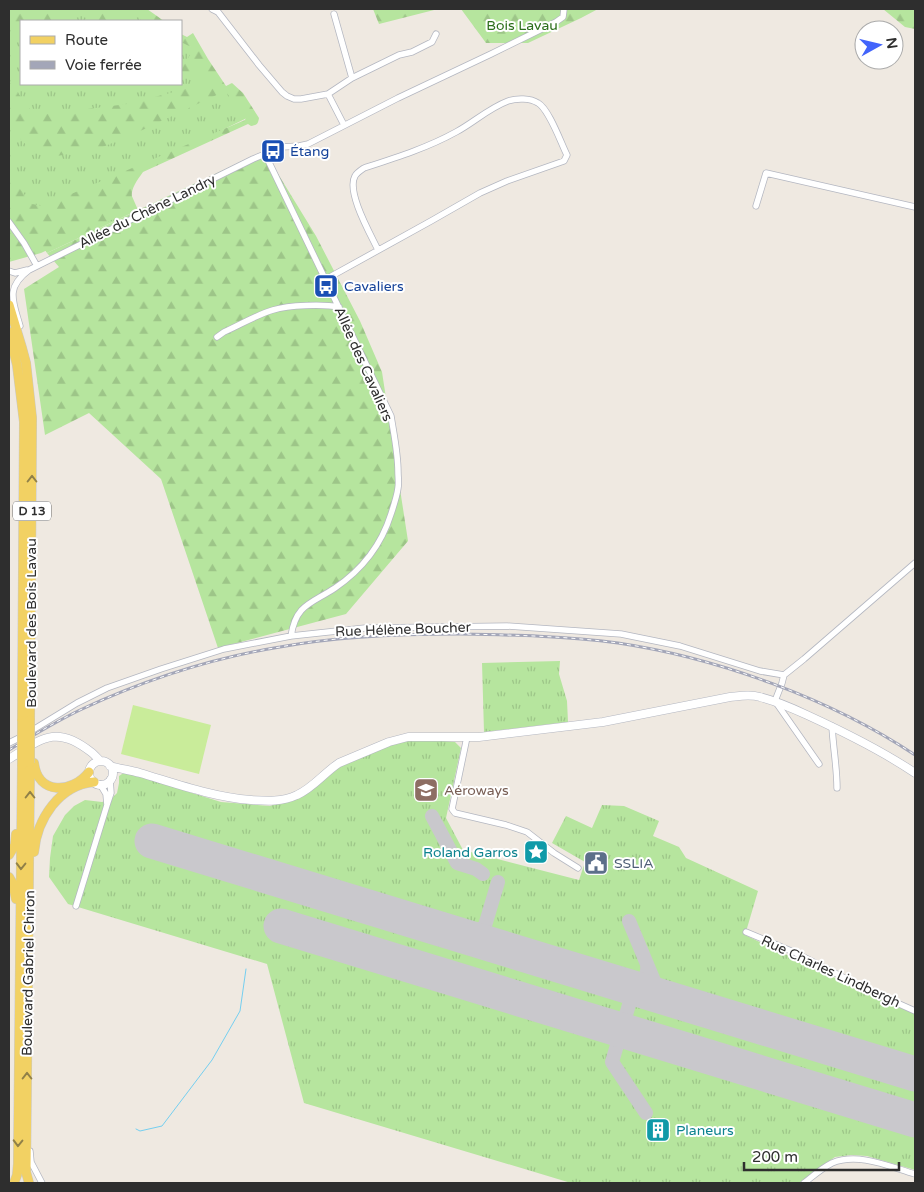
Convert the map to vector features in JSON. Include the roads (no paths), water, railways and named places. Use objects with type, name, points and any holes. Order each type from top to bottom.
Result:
[{"type":"main road","name":"Boulevard des Bois Lavau","points":[[9,305],[26,363],[32,436],[26,721]]},
{"type":"main road","name":"Boulevard des Bois Lavau","points":[[9,332],[18,365],[24,422],[28,764]]},
{"type":"main road","points":[[28,764],[46,785],[52,788],[68,787],[83,778],[94,766]]},
{"type":"main road","name":"Boulevard Gabriel Chiron","points":[[14,1183],[18,1164],[22,780],[28,764]]},
{"type":"main road","name":"Boulevard Gabriel Chiron","points":[[28,764],[29,879],[26,1172],[29,1183]]},
{"type":"main road","points":[[9,854],[15,845],[17,834],[18,796],[22,780]]},
{"type":"main road","points":[[29,879],[32,873],[36,836],[43,819],[50,809],[67,792],[80,785],[97,783]]},
{"type":"main road","points":[[9,877],[16,893],[17,913],[20,924]]},
{"type":"street","points":[[212,9],[218,12],[259,65],[287,96],[294,99],[328,94],[352,78],[399,55],[412,52],[432,42],[436,34]]},
{"type":"street","name":"Allée du Chêne Landry","points":[[9,271],[15,273],[29,270],[265,154],[282,147],[308,144],[398,98],[556,22],[563,17],[564,9]]},
{"type":"street","points":[[334,14],[352,78]]},
{"type":"street","points":[[328,94],[344,125]]},
{"type":"street","points":[[326,280],[480,193],[564,161],[567,156],[548,115],[539,103],[529,100],[510,100],[434,143],[364,168],[355,176],[353,185],[355,200],[378,250]]},
{"type":"street","name":"Allée des Cavaliers","points":[[265,154],[391,416],[398,460],[398,487],[387,526],[379,543],[368,559],[353,574],[335,588],[305,606],[296,619],[291,636]]},
{"type":"street","points":[[756,206],[766,173],[915,207]]},
{"type":"street","points":[[9,222],[37,266]]},
{"type":"street","name":"Allée du Chêne Landry","points":[[22,348],[22,334],[13,301],[13,289],[15,283],[29,270]]},
{"type":"street","points":[[216,337],[274,310],[313,305],[339,308]]},
{"type":"street","points":[[775,702],[784,675],[915,562]]},
{"type":"street","name":"Rue Hélène Boucher","points":[[9,743],[77,703],[113,686],[224,649],[291,636],[365,628],[507,626],[621,634],[680,646],[760,671],[784,675]]},
{"type":"street","points":[[107,805],[106,794],[89,776],[94,766],[106,762],[110,766],[124,768],[225,798],[262,801],[287,799],[298,795],[312,786],[326,772],[339,763],[408,737],[479,737],[603,722],[748,695],[775,702],[832,726],[892,758],[915,773]]},
{"type":"street","points":[[775,702],[818,764]]},
{"type":"street","points":[[832,726],[837,788]]},
{"type":"street","points":[[9,759],[44,739],[55,736],[66,737],[86,749],[94,766]]},
{"type":"street","points":[[467,737],[452,809],[455,813],[527,832],[554,853],[578,868]]},
{"type":"street","points":[[76,906],[110,797],[110,766]]},
{"type":"street","points":[[97,783],[106,783],[124,768]]},
{"type":"street","name":"Rue Charles Lindbergh","points":[[746,932],[796,953],[868,990],[915,1011]]},
{"type":"street","points":[[27,1124],[30,1133],[31,1162],[42,1183]]},
{"type":"street","points":[[804,1183],[840,1160],[861,1160],[915,1174]]},
{"type":"waterway","points":[[136,1129],[140,1131],[162,1126],[212,1060],[240,1011],[246,969]]},
{"type":"railway","points":[[9,750],[62,719],[104,699],[153,680],[229,657],[325,640],[392,635],[460,634],[539,636],[618,643],[695,659],[734,670],[810,699],[847,716],[915,755]]},
{"type":"place","name":"Étang","points":[[273,151]]},
{"type":"place","name":"Cavaliers","points":[[326,286]]},
{"type":"place","name":"Aéroways","points":[[426,790]]},
{"type":"place","name":"Roland Garros","points":[[536,852]]},
{"type":"place","name":"SSLIA","points":[[596,863]]},
{"type":"place","name":"Planeurs","points":[[658,1130]]},
{"type":"park label","name":"Bois Lavau","points":[[522,25]]}]
